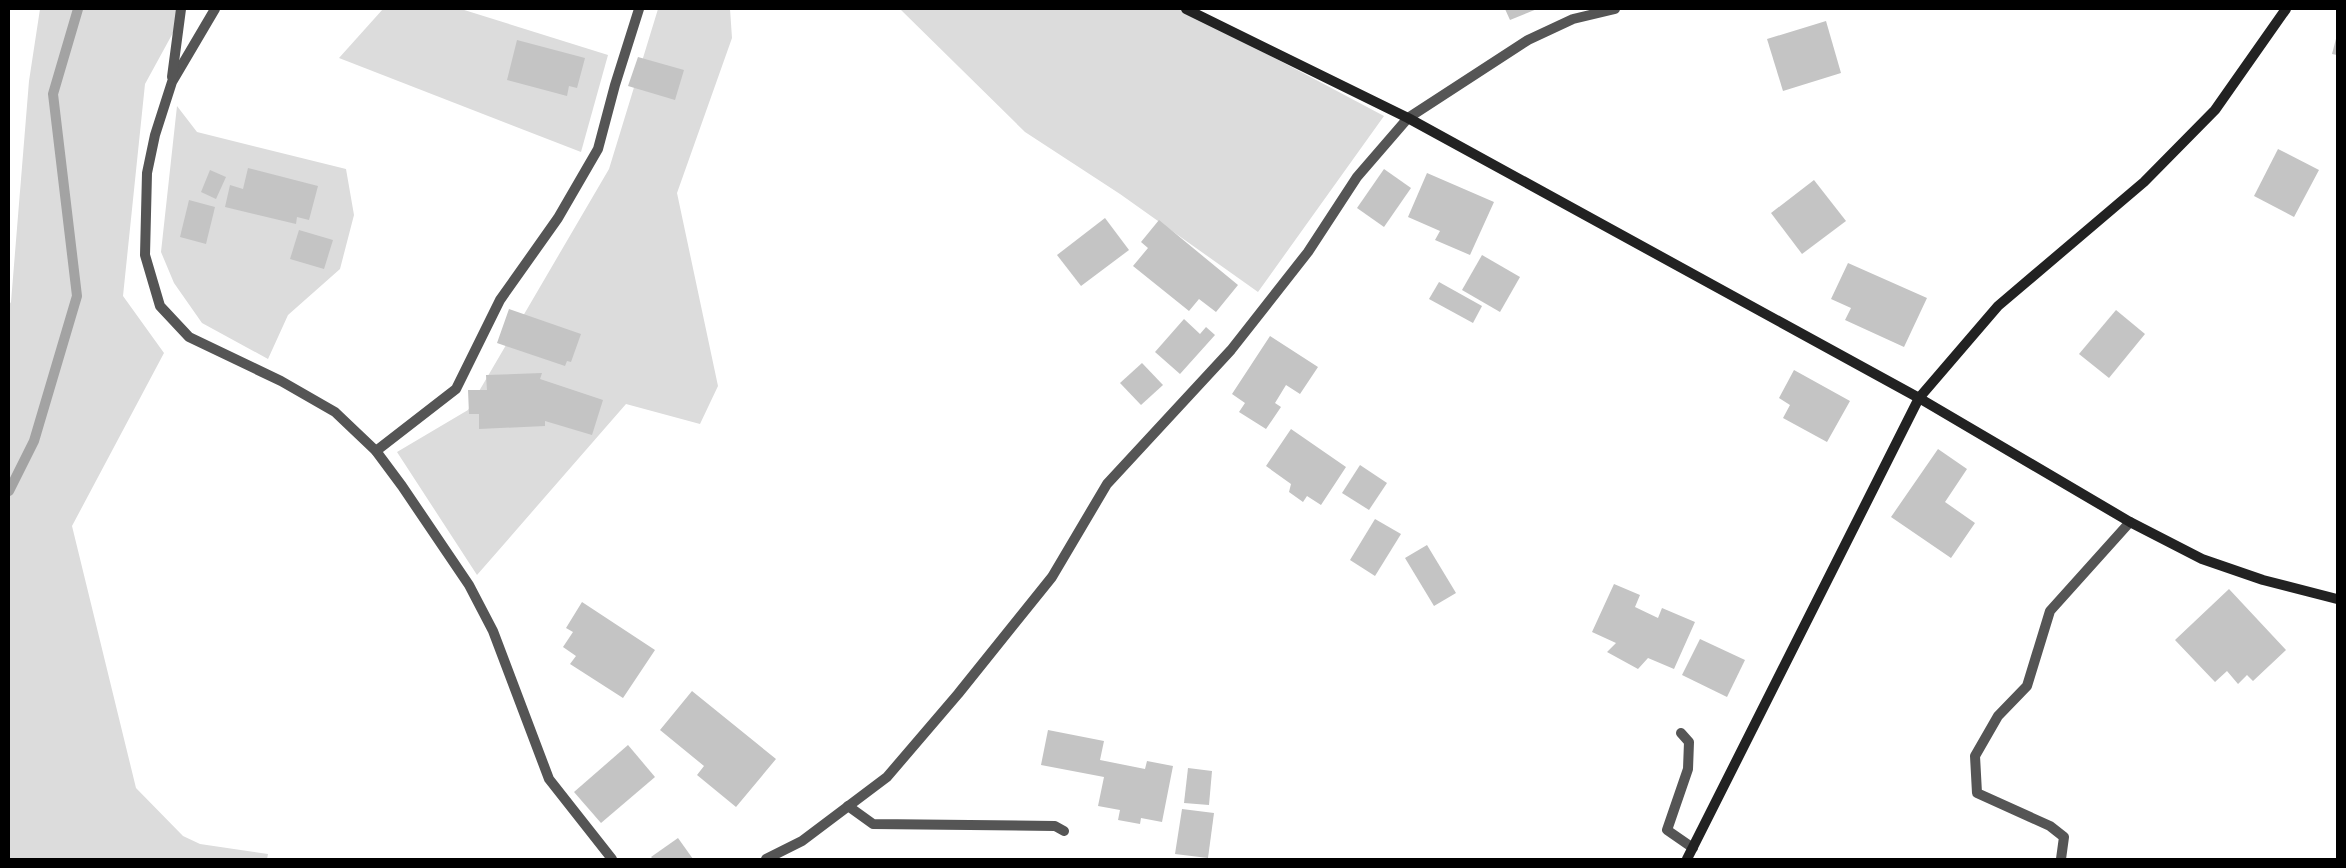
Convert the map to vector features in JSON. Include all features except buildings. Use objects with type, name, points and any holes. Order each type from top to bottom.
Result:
[{"type":"street","points":[[181,9],[172,82],[155,135],[147,173],[145,255],[160,306],[189,337],[281,381],[335,412],[376,451],[469,585],[493,631],[549,779],[612,859]]},
{"type":"street","points":[[172,82],[215,9]]},
{"type":"street","points":[[376,451],[456,389],[500,300],[558,218],[598,149],[615,85],[639,9]]},
{"type":"street","points":[[1186,9],[1408,118],[1919,398],[2130,522],[2202,559],[2263,580],[2337,599]]},
{"type":"street","points":[[766,859],[802,842],[887,777],[958,694],[1052,576],[1108,484],[1231,350],[1308,252],[1357,177],[1408,118],[1528,40],[1572,19],[1615,9]]},
{"type":"street","points":[[1687,859],[1919,398],[1998,306],[2144,182],[2215,110],[2286,9]]},
{"type":"street","points":[[2061,859],[2064,837],[2050,826],[1978,793],[1975,756],[1998,716],[2026,686],[2050,611],[2130,522]]},
{"type":"street","points":[[1681,733],[1689,742],[1688,769],[1667,830],[1693,848]]},
{"type":"street","points":[[848,806],[873,824],[1054,826],[1064,831]]},
{"type":"shaded area","points":[[40,9],[186,9],[145,84],[123,296],[164,353],[72,526],[136,788],[183,836],[200,844],[268,854],[267,859],[9,859],[9,305],[11,302],[29,81]]},
{"type":"shaded area","points":[[383,9],[461,9],[608,55],[581,152],[339,58]]},
{"type":"shaded area","points":[[658,9],[730,9],[732,38],[677,193],[718,386],[700,424],[626,404],[477,575],[397,452],[468,410],[609,169]]},
{"type":"shaded area","points":[[900,9],[1182,9],[1384,116],[1258,292],[1120,194],[1025,132]]},
{"type":"shaded area","points":[[177,106],[197,132],[346,169],[354,215],[340,269],[288,315],[268,359],[202,323],[174,283],[161,252]]},
{"type":"waterway","points":[[9,491],[34,441],[77,296],[53,94],[78,9]]}]
